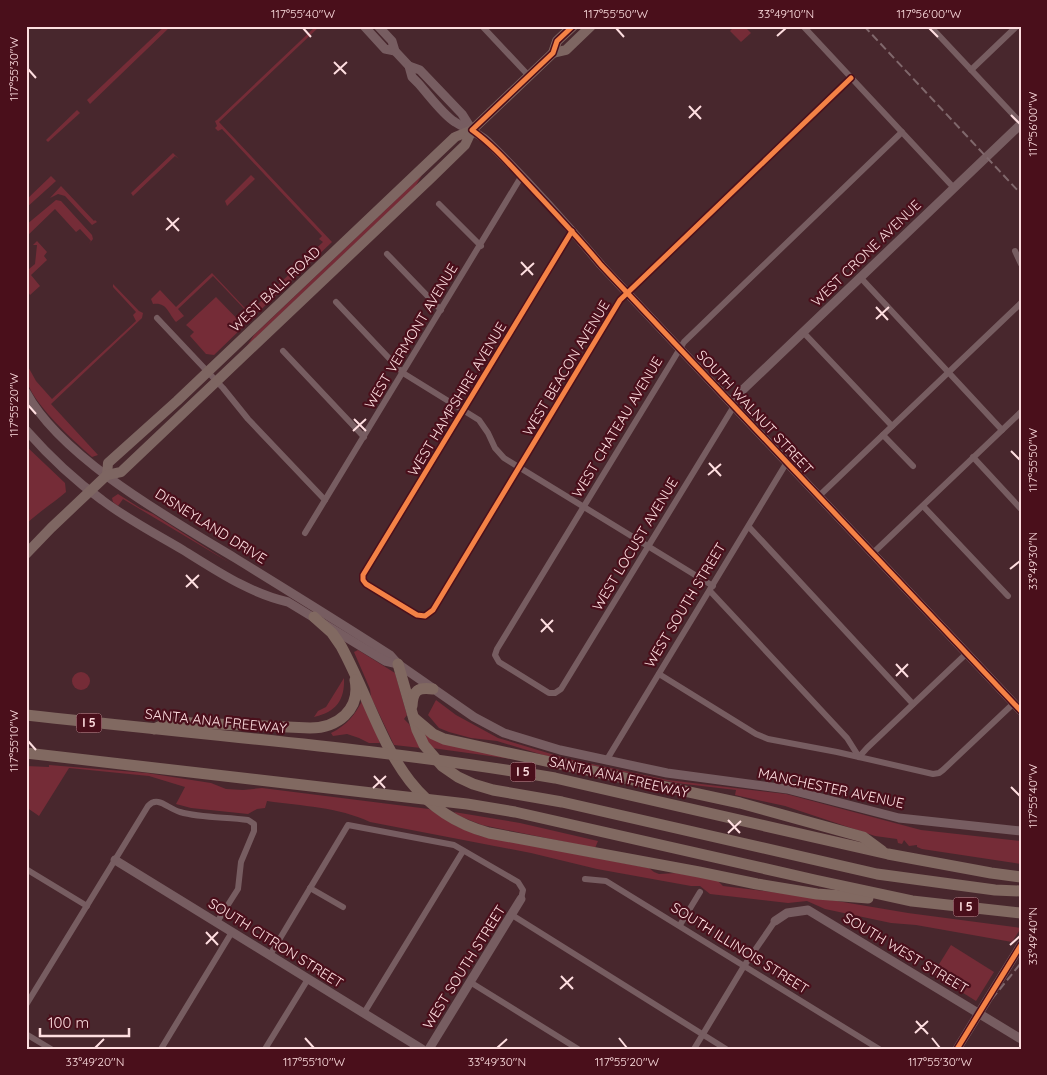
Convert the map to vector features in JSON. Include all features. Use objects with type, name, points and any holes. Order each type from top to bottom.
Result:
[{"type":"highway","points":[[314,617],[337,640],[401,769],[420,793],[437,808],[456,820],[489,833],[800,891],[912,901]]},
{"type":"highway","points":[[152,730],[170,722],[310,728],[330,726],[347,712],[354,700],[356,685],[349,662]]},
{"type":"highway","points":[[398,664],[417,730],[424,745],[442,766],[458,778],[473,784],[488,789],[562,802],[670,826],[877,874],[986,889],[1021,891]]},
{"type":"highway","points":[[433,689],[423,688],[417,690],[412,696],[413,714],[433,734],[444,739],[740,803],[863,837],[888,854]]},
{"type":"highway","name":"SANTA ANA FREEWAY","points":[[26,716],[448,761],[527,773],[888,854],[1021,877]]},
{"type":"highway","name":"I 5","points":[[26,753],[496,808],[912,901],[1021,913]]},
{"type":"highway","points":[[26,758],[76,759]]},
{"type":"main road","name":"WEST BALL ROAD","points":[[108,475],[108,463],[208,372],[455,137],[472,130],[553,53],[557,41],[573,26]]},
{"type":"main road","name":"WEST BALL ROAD","points":[[553,53],[566,50],[591,26]]},
{"type":"main road","name":"WEST BALL ROAD","points":[[27,553],[108,475],[121,472],[466,145],[472,130]]},
{"type":"street","points":[[364,26],[385,49],[395,51],[392,41],[378,26]]},
{"type":"street","points":[[482,26],[529,76]]},
{"type":"street","points":[[803,26],[954,188]]},
{"type":"street","points":[[930,26],[1021,123]]},
{"type":"street","points":[[971,70],[1017,26]]},
{"type":"street","name":"SOUTH WALNUT STREET","points":[[395,51],[409,66],[420,70],[462,114],[472,130],[486,140],[521,177],[1021,711]]},
{"type":"street","name":"WEST BEACON AVENUE","points":[[425,616],[433,610],[620,300],[851,78]]},
{"type":"street","name":"WEST CRONE AVENUE","points":[[732,404],[803,332],[1021,123]]},
{"type":"street","name":"WEST CHATEAU AVENUE","points":[[555,693],[549,693],[502,664],[496,657],[497,648],[684,342],[902,132]]},
{"type":"street","name":"WEST VERMONT AVENUE","points":[[305,533],[481,246],[521,177]]},
{"type":"street","points":[[439,204],[481,246]]},
{"type":"street","name":"WEST HAMPSHIRE AVENUE","points":[[425,616],[417,615],[400,605],[366,584],[362,578],[572,231]]},
{"type":"street","points":[[1015,251],[1021,264]]},
{"type":"street","points":[[387,254],[441,310]]},
{"type":"street","points":[[860,278],[1002,430]]},
{"type":"street","points":[[336,302],[403,373],[464,410],[482,424],[500,455],[518,468],[648,546],[712,589],[845,736],[860,757]]},
{"type":"street","points":[[819,496],[1021,303]]},
{"type":"street","points":[[157,318],[217,381],[237,407],[325,500]]},
{"type":"street","points":[[803,332],[892,426]]},
{"type":"street","points":[[283,351],[364,437]]},
{"type":"street","name":"DISNEYLAND DRIVE","points":[[26,392],[42,415],[60,435],[108,475],[192,532],[390,655],[398,664],[474,717],[504,733],[532,743],[606,761]]},
{"type":"street","name":"WEST LOCUST AVENUE","points":[[555,693],[563,688],[732,404]]},
{"type":"street","points":[[873,553],[1021,412]]},
{"type":"street","name":"DISNEYLAND DRIVE","points":[[26,430],[55,460],[91,492],[144,526],[233,580],[271,598],[288,602],[385,661],[398,664]]},
{"type":"street","points":[[883,435],[913,466]]},
{"type":"street","points":[[973,457],[1021,509]]},
{"type":"street","name":"WEST SOUTH STREET","points":[[606,761],[712,589],[787,462]]},
{"type":"street","points":[[922,506],[1008,596]]},
{"type":"street","points":[[749,526],[913,704]]},
{"type":"street","points":[[860,757],[867,748],[967,653]]},
{"type":"street","points":[[659,674],[762,737],[936,774],[943,770],[1014,703]]},
{"type":"street","name":"MANCHESTER AVENUE","points":[[606,761],[675,775],[787,790],[899,818],[1021,832]]},
{"type":"street","points":[[26,1005],[148,806],[154,801],[158,801],[180,812],[248,820],[255,825]]},
{"type":"street","points":[[255,825],[263,821]]},
{"type":"street","points":[[217,922],[238,889],[241,862],[255,825]]},
{"type":"street","points":[[270,955],[348,825],[454,845],[518,882],[523,890],[521,899]]},
{"type":"street","points":[[364,1013],[463,851]]},
{"type":"street","name":"SOUTH CITRON STREET","points":[[115,860],[422,1049]]},
{"type":"street","points":[[26,869],[87,906]]},
{"type":"street","name":"SOUTH ILLINOIS STREET","points":[[585,879],[606,881],[879,1049]]},
{"type":"street","points":[[310,888],[343,907]]},
{"type":"street","points":[[680,926],[700,892]]},
{"type":"street","name":"WEST SOUTH STREET","points":[[429,1049],[521,899]]},
{"type":"street","name":"SOUTH WEST STREET","points":[[775,921],[786,913],[808,910],[1021,1039]]},
{"type":"street","points":[[512,915],[726,1049]]},
{"type":"street","points":[[694,1049],[744,966],[775,921]]},
{"type":"street","points":[[161,1049],[232,932]]},
{"type":"street","points":[[957,1049],[1021,945]]},
{"type":"street","points":[[265,1049],[308,979]]},
{"type":"street","points":[[470,982],[578,1049]]},
{"type":"street","points":[[26,1034],[51,1049]]},
{"type":"shaded area","points":[[165,26],[171,26],[90,104],[87,100]]},
{"type":"shaded area","points":[[316,26],[320,26],[219,122],[332,242],[249,321],[246,318],[249,314],[213,276],[178,309],[184,316],[176,322],[164,306],[153,304],[151,299],[160,290],[176,307],[212,273],[245,308],[250,304],[252,306],[255,303],[257,305],[323,242],[319,239],[322,236],[222,129],[218,131],[215,128],[217,126],[215,121]]},
{"type":"shaded area","points":[[735,26],[744,26],[751,33],[741,42],[730,31]]},
{"type":"shaded area","points":[[77,110],[80,113],[48,142],[46,140]]},
{"type":"shaded area","points":[[173,153],[179,159],[175,156],[133,196],[131,193]]},
{"type":"shaded area","points":[[251,175],[255,179],[227,206],[225,201]]},
{"type":"shaded area","points":[[422,175],[415,187],[247,346],[254,335]]},
{"type":"shaded area","points":[[51,176],[56,181],[26,208],[26,200]]},
{"type":"shaded area","points":[[61,186],[97,222],[92,225],[65,196],[58,194],[50,198]]},
{"type":"shaded area","points":[[56,200],[61,201],[92,235],[93,239],[88,245],[91,241],[80,229],[76,232],[55,209],[26,237],[26,225]]},
{"type":"shaded area","points":[[37,241],[47,252],[44,256],[47,260],[31,275],[40,286],[30,295],[28,292],[29,269],[35,264],[37,245],[33,245]]},
{"type":"shaded area","points":[[113,284],[143,313],[142,318],[51,404],[98,455],[92,457],[55,422],[38,402],[27,382],[26,363],[36,381],[52,399],[136,321],[133,315],[136,312],[113,287]]},
{"type":"shaded area","points":[[216,297],[244,326],[214,355],[206,354],[190,336],[194,332],[186,325]]},
{"type":"shaded area","points":[[26,446],[65,483],[66,492],[26,524]]},
{"type":"shaded area","points":[[118,494],[230,563],[123,499],[118,506],[113,502],[112,498]]},
{"type":"shaded area","points":[[358,650],[395,673],[407,715],[404,719],[409,724],[421,748],[394,745],[371,697],[370,689],[354,652]]},
{"type":"shaded area","points":[[81,672],[87,675],[90,681],[87,687],[81,690],[75,687],[72,681],[75,675]]},
{"type":"shaded area","points":[[344,678],[343,693],[338,704],[328,712],[314,717],[318,711],[326,707]]},
{"type":"shaded area","points":[[363,699],[380,743],[369,743],[347,734],[333,736],[331,733],[342,727],[350,719]]},
{"type":"shaded area","points":[[436,700],[456,715],[498,738],[568,759],[668,780],[786,794],[921,830],[1021,841],[1021,864],[922,849],[917,847],[917,845],[909,846],[904,840],[902,844],[898,843],[897,839],[875,836],[785,806],[735,795],[736,790],[676,783],[543,755],[497,741],[471,738],[449,732],[439,728],[428,715]]},
{"type":"shaded area","points":[[420,730],[520,760],[432,748]]},
{"type":"shaded area","points":[[49,765],[147,773],[211,783],[226,789],[262,788],[429,809],[456,826],[480,836],[649,868],[659,874],[676,873],[717,880],[723,886],[813,897],[908,913],[1021,928],[1012,942],[916,925],[891,923],[825,909],[807,901],[788,903],[710,894],[700,886],[597,869],[531,853],[370,822],[345,813],[320,808],[267,801],[265,808],[257,809],[248,814],[191,808],[176,804],[185,787],[149,776],[69,768],[39,816],[26,807],[26,766],[49,767]]},
{"type":"shaded area","points":[[454,812],[520,823],[598,841],[595,848],[482,825],[459,816]]},
{"type":"shaded area","points":[[951,945],[994,972],[976,1001],[933,974]]},
{"type":"railway","points":[[864,26],[1021,194]]},
{"type":"railway","points":[[959,1049],[987,1005],[1021,963]]},
{"type":"cycle path","points":[[573,26],[557,41],[553,53],[472,130],[508,163],[601,265],[1021,711]]},
{"type":"cycle path","points":[[572,231],[363,575],[363,580],[366,584],[417,615],[425,616],[433,610],[620,300],[851,78]]},
{"type":"cycle path","points":[[957,1049],[1021,945]]}]
